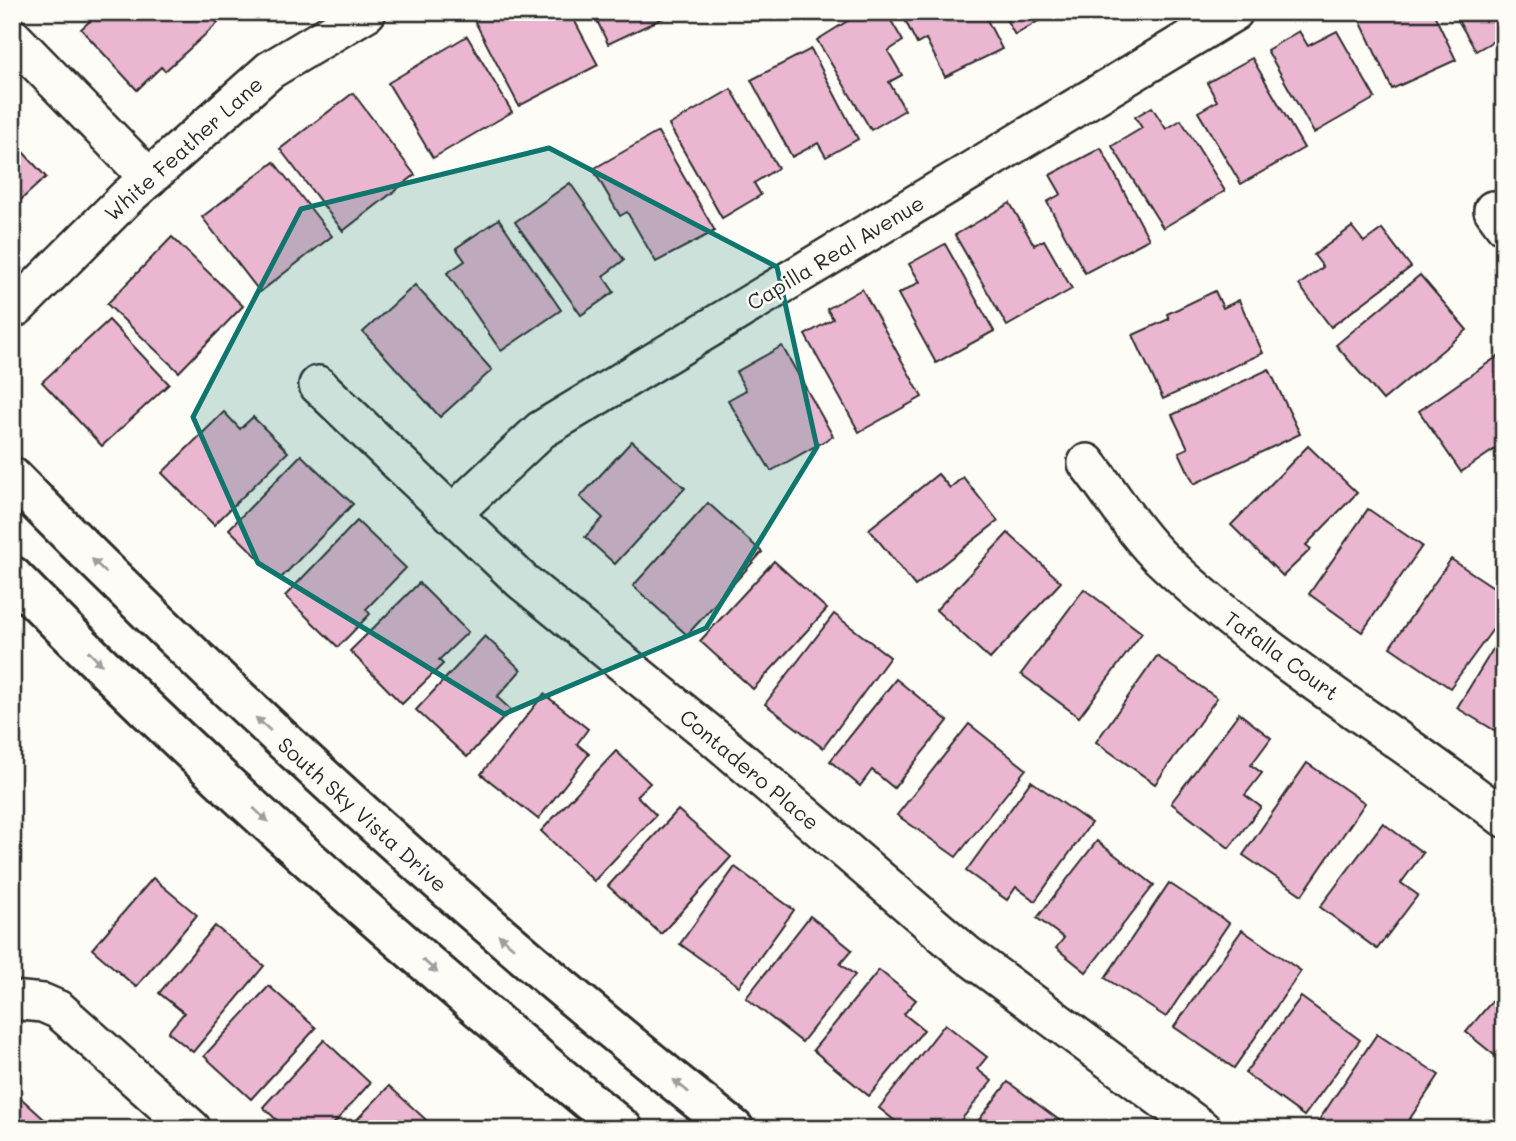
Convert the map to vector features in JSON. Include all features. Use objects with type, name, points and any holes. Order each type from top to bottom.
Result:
[{"type":"main road","name":"South Sky Vista Drive","points":[[12,477],[239,702],[348,801],[492,930],[734,1129]]},
{"type":"main road","points":[[12,576],[158,720],[365,910],[623,1129]]},
{"type":"street","name":"White Feather Lane","points":[[17,307],[149,178],[270,70],[367,12]]},
{"type":"street","name":"Capilla Real Avenue","points":[[453,514],[541,430],[1234,12]]},
{"type":"street","points":[[12,37],[149,178]]},
{"type":"street","name":"Contadero Place","points":[[318,385],[522,581],[716,740],[965,953],[1202,1129]]},
{"type":"street","name":"Tafalla Court","points":[[1087,463],[1161,558],[1234,621],[1504,818]]},
{"type":"street","points":[[12,1000],[43,1003],[60,1010],[192,1129]]},
{"type":"highlighted area","points":[[549,148],[777,267],[817,447],[706,628],[504,714],[258,563],[193,417],[301,209]]},
{"type":"building","points":[[100,12],[207,12],[218,23],[165,71],[161,67],[137,90],[81,29]]},
{"type":"building","points":[[484,12],[570,12],[598,65],[519,106],[473,18]]},
{"type":"building","points":[[593,12],[676,12],[608,44]]},
{"type":"building","points":[[862,12],[886,12],[903,41],[888,51],[902,75],[889,82],[905,110],[871,130],[817,40]]},
{"type":"building","points":[[901,12],[983,12],[1002,49],[945,77],[926,39],[917,44]]},
{"type":"building","points":[[1002,12],[1053,12],[1015,35]]},
{"type":"building","points":[[1356,12],[1433,12],[1456,60],[1392,89]]},
{"type":"building","points":[[1453,12],[1504,12],[1504,35],[1476,51]]},
{"type":"building","points":[[1299,31],[1308,46],[1337,31],[1375,98],[1314,133],[1267,50]]},
{"type":"building","points":[[467,36],[512,112],[433,158],[388,83]]},
{"type":"building","points":[[811,49],[858,139],[826,157],[818,143],[792,157],[751,80]]},
{"type":"building","points":[[1252,58],[1304,148],[1241,184],[1198,112],[1217,101],[1207,83]]},
{"type":"building","points":[[731,89],[778,168],[754,183],[761,195],[722,218],[669,125]]},
{"type":"building","points":[[353,93],[415,175],[343,231],[280,149]]},
{"type":"building","points":[[1152,107],[1166,129],[1181,120],[1225,191],[1163,228],[1112,146],[1142,128],[1135,117]]},
{"type":"building","points":[[658,132],[715,231],[656,262],[627,212],[620,216],[593,169]]},
{"type":"building","points":[[12,140],[46,177],[12,208]]},
{"type":"building","points":[[1101,148],[1149,239],[1085,273],[1047,202],[1061,194],[1050,175]]},
{"type":"building","points":[[274,162],[332,236],[260,292],[202,217]]},
{"type":"building","points":[[570,183],[624,260],[603,276],[614,292],[581,315],[515,222]]},
{"type":"building","points":[[1010,203],[1034,245],[1044,240],[1072,289],[1007,326],[955,235]]},
{"type":"building","points":[[499,219],[561,310],[501,351],[447,273],[465,261],[456,248]]},
{"type":"building","points":[[1352,227],[1364,242],[1382,229],[1411,267],[1331,327],[1299,285],[1323,267],[1314,255]]},
{"type":"building","points":[[172,237],[243,306],[179,372],[107,304]]},
{"type":"building","points":[[945,244],[994,331],[936,363],[898,294],[920,282],[909,264]]},
{"type":"building","points":[[1420,275],[1467,330],[1383,400],[1336,345]]},
{"type":"building","points":[[415,285],[492,370],[440,417],[363,332]]},
{"type":"building","points":[[862,289],[922,397],[859,432],[805,335],[833,319],[827,309]]},
{"type":"building","points":[[1215,291],[1223,308],[1239,300],[1263,353],[1163,399],[1133,335],[1169,319],[1167,314]]},
{"type":"building","points":[[109,320],[169,384],[102,446],[42,382]]},
{"type":"building","points":[[782,346],[833,436],[771,471],[728,400],[746,390],[736,372]]},
{"type":"building","points":[[1504,352],[1504,419],[1498,423],[1504,432],[1504,443],[1461,472],[1419,411]]},
{"type":"building","points":[[1269,369],[1300,434],[1194,484],[1179,452],[1188,448],[1172,415]]},
{"type":"building","points":[[224,412],[240,429],[253,417],[288,452],[214,525],[162,473]]},
{"type":"building","points":[[632,441],[685,488],[615,564],[585,537],[603,518],[580,497]]},
{"type":"building","points":[[1308,446],[1357,493],[1306,545],[1311,549],[1283,576],[1231,525]]},
{"type":"building","points":[[301,455],[353,504],[280,579],[229,529]]},
{"type":"building","points":[[938,474],[950,488],[963,477],[998,521],[915,586],[869,529]]},
{"type":"building","points":[[708,503],[762,552],[687,635],[633,586]]},
{"type":"building","points":[[1368,509],[1422,546],[1362,632],[1309,594]]},
{"type":"building","points":[[357,521],[406,568],[366,609],[370,614],[338,647],[285,596]]},
{"type":"building","points":[[1008,533],[1061,582],[990,659],[936,610]]},
{"type":"building","points":[[1451,559],[1504,594],[1504,614],[1450,688],[1390,647]]},
{"type":"building","points":[[774,561],[827,609],[753,689],[700,641]]},
{"type":"building","points":[[419,583],[468,632],[439,660],[443,664],[402,704],[350,651]]},
{"type":"building","points":[[1084,589],[1142,633],[1079,717],[1021,674]]},
{"type":"building","points":[[834,614],[890,657],[823,748],[765,704]]},
{"type":"building","points":[[1504,631],[1504,736],[1457,708]]},
{"type":"building","points":[[485,636],[521,670],[497,697],[511,710],[467,757],[416,710]]},
{"type":"building","points":[[1157,656],[1217,698],[1155,784],[1096,742]]},
{"type":"building","points":[[896,679],[948,721],[894,788],[872,770],[860,786],[830,761]]},
{"type":"building","points":[[544,694],[588,729],[577,744],[589,754],[538,819],[481,774]]},
{"type":"building","points":[[1239,713],[1271,738],[1251,765],[1262,773],[1245,795],[1261,807],[1229,848],[1171,803]]},
{"type":"building","points":[[969,724],[1026,769],[956,857],[897,815]]},
{"type":"building","points":[[616,751],[650,783],[637,796],[656,815],[594,881],[541,831]]},
{"type":"building","points":[[1307,763],[1365,803],[1302,895],[1243,855]]},
{"type":"building","points":[[1031,781],[1091,823],[1035,901],[1016,887],[1007,900],[966,871]]},
{"type":"building","points":[[678,810],[731,857],[661,934],[608,886]]},
{"type":"building","points":[[1383,823],[1423,853],[1401,883],[1418,895],[1377,949],[1320,907]]},
{"type":"building","points":[[1097,841],[1154,885],[1086,972],[1056,948],[1064,938],[1037,918]]},
{"type":"building","points":[[735,867],[794,910],[739,986],[680,944]]},
{"type":"building","points":[[153,878],[197,915],[136,987],[92,949]]},
{"type":"building","points":[[1169,883],[1229,923],[1166,1017],[1105,978]]},
{"type":"building","points":[[810,916],[852,950],[840,964],[855,975],[802,1042],[746,998]]},
{"type":"building","points":[[215,926],[264,966],[193,1052],[168,1032],[184,1013],[159,993]]},
{"type":"building","points":[[1242,930],[1301,971],[1234,1068],[1174,1027]]},
{"type":"building","points":[[879,970],[916,1000],[904,1014],[924,1030],[869,1096],[813,1050]]},
{"type":"building","points":[[269,986],[316,1028],[251,1099],[204,1056]]},
{"type":"building","points":[[1504,987],[1504,1063],[1466,1032]]},
{"type":"building","points":[[1301,997],[1360,1040],[1304,1116],[1245,1073]]},
{"type":"building","points":[[945,1024],[987,1057],[977,1069],[992,1081],[954,1129],[905,1129],[879,1108]]},
{"type":"building","points":[[1377,1034],[1439,1075],[1403,1129],[1325,1129],[1317,1123]]},
{"type":"building","points":[[324,1040],[370,1083],[329,1129],[286,1129],[263,1107]]},
{"type":"building","points":[[1008,1082],[1067,1126],[1065,1129],[972,1129]]},
{"type":"building","points":[[389,1086],[435,1128],[348,1129]]},
{"type":"building","points":[[12,1090],[55,1129],[12,1129]]}]
